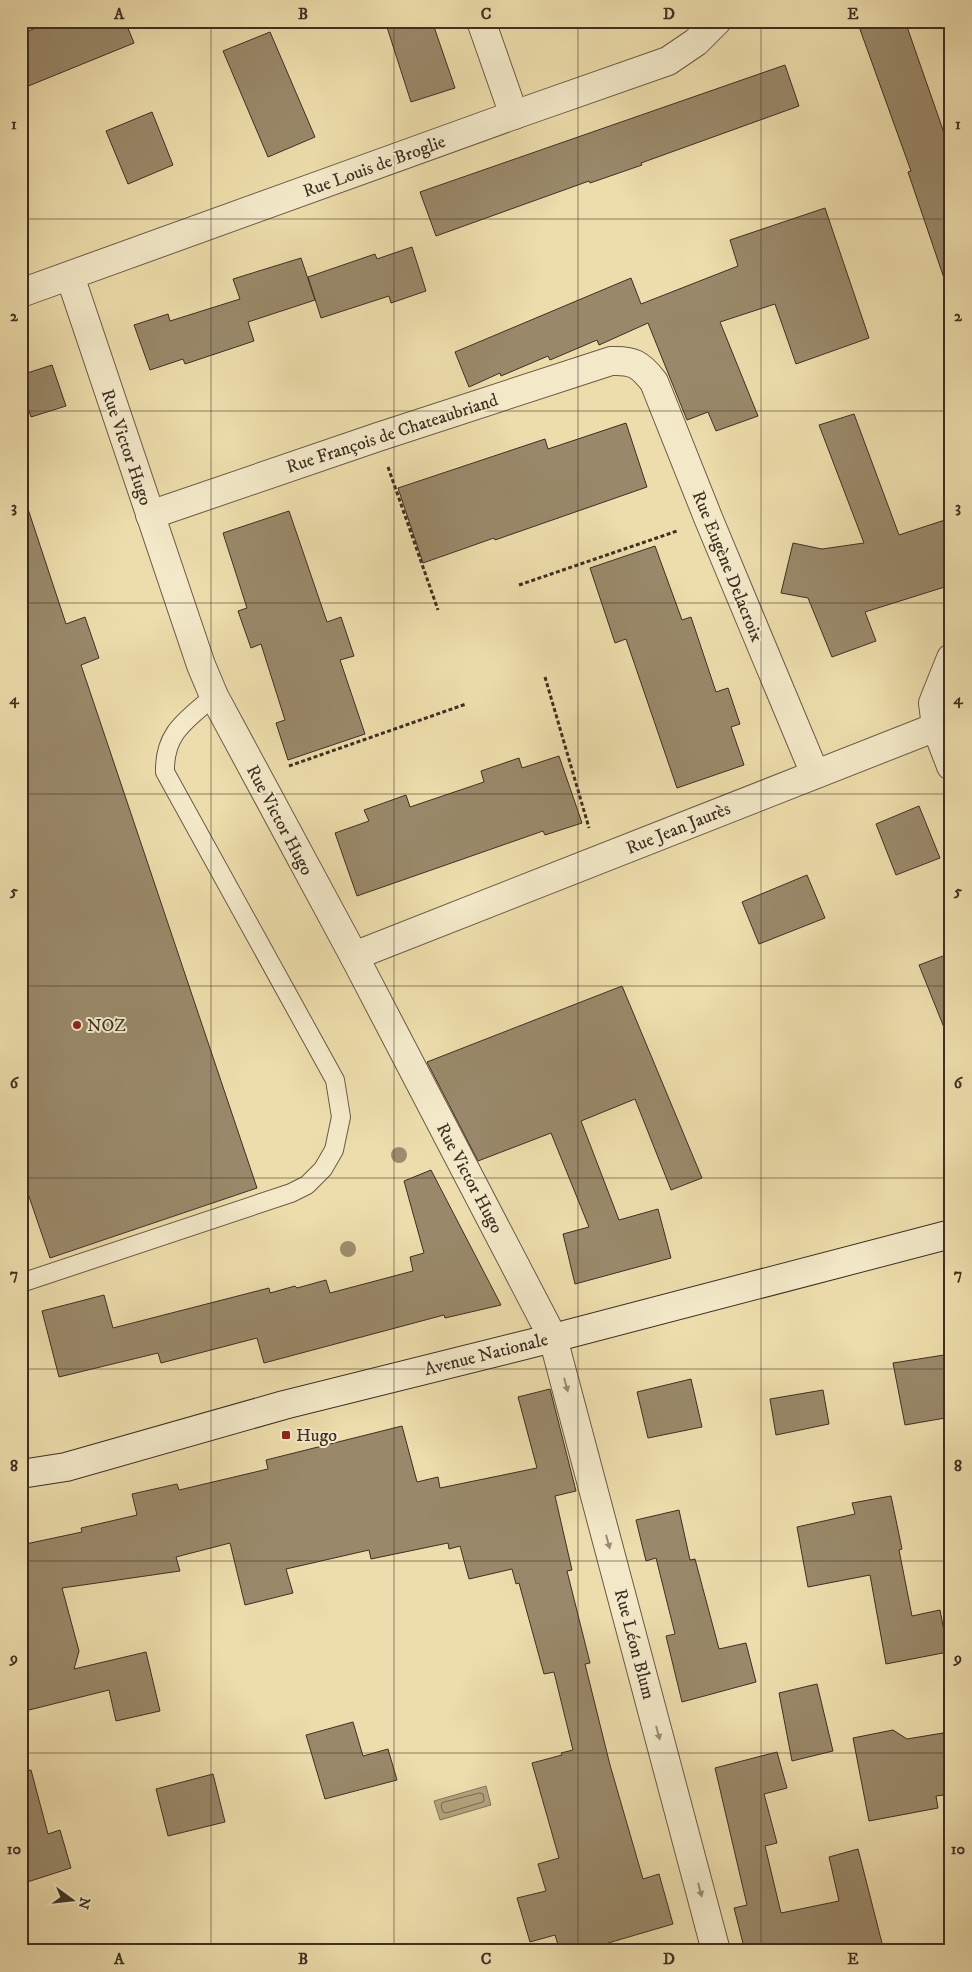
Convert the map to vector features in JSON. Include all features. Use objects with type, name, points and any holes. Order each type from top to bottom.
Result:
[{"type":"street","points":[[482,21],[514,115]]},
{"type":"street","name":"Rue Louis de Broglie","points":[[21,293],[668,61],[696,42],[717,21]]},
{"type":"street","name":"Rue Victor Hugo","points":[[70,276],[201,665],[214,696],[354,956],[553,1338]]},
{"type":"street","name":"Rue François de Chateaubriand","points":[[150,515],[378,437],[611,361],[625,360],[635,363]]},
{"type":"street","name":"Rue Eugène Delacroix","points":[[635,363],[645,370],[654,382],[709,520],[815,774]]},
{"type":"street","points":[[951,658],[933,703],[936,727],[951,766]]},
{"type":"street","name":"Rue Jean Jaurès","points":[[354,956],[936,727]]},
{"type":"street","name":"Avenue Nationale","points":[[21,1474],[66,1467],[284,1405],[553,1338],[951,1234]]},
{"type":"street","name":"Rue Léon Blum","points":[[553,1338],[716,1951]]},
{"type":"lane","points":[[21,1283],[291,1193],[307,1185],[323,1169],[334,1150],[341,1117],[335,1080],[165,772],[165,756],[176,730],[214,696]]},
{"type":"path","points":[[378,437],[438,610]]},
{"type":"path","points":[[519,585],[709,520]]},
{"type":"path","points":[[545,677],[588,826],[601,858]]},
{"type":"path","points":[[257,777],[466,704]]},
{"type":"water","points":[[486,1786],[491,1805],[440,1820],[434,1801]]},
{"type":"building","points":[[53,21],[125,21],[134,43],[21,89],[21,34]]},
{"type":"building","points":[[385,21],[432,21],[455,88],[411,102]]},
{"type":"building","points":[[857,21],[905,21],[951,153],[951,283],[946,284],[908,172],[911,171]]},
{"type":"building","points":[[270,32],[315,137],[268,157],[223,51]]},
{"type":"building","points":[[785,65],[799,106],[641,163],[642,165],[590,183],[589,181],[436,236],[420,192]]},
{"type":"building","points":[[152,112],[173,165],[128,184],[106,131]]},
{"type":"building","points":[[825,208],[869,338],[796,364],[775,304],[720,322],[758,416],[716,431],[708,412],[687,420],[648,323],[599,345],[597,340],[550,360],[548,356],[501,376],[500,373],[469,387],[455,352],[631,278],[641,304],[738,266],[730,240]]},
{"type":"building","points":[[412,247],[426,291],[391,303],[389,296],[321,318],[308,277],[375,254],[377,259]]},
{"type":"building","points":[[301,258],[315,300],[248,322],[254,341],[185,364],[183,359],[150,370],[134,325],[168,314],[170,321],[240,299],[233,279]]},
{"type":"building","points":[[52,365],[66,406],[31,417],[21,386],[21,375]]},
{"type":"building","points":[[854,414],[899,535],[951,518],[951,585],[865,612],[876,641],[832,657],[808,598],[781,593],[793,543],[822,549],[864,543],[819,425]]},
{"type":"building","points":[[626,423],[647,487],[423,563],[398,488],[545,439],[548,449]]},
{"type":"building","points":[[27,506],[66,624],[85,617],[99,658],[81,665],[257,1188],[50,1258],[21,1173],[21,507]]},
{"type":"building","points":[[289,511],[327,622],[341,617],[354,656],[340,660],[365,734],[288,760],[276,723],[285,720],[261,644],[251,648],[238,611],[247,608],[223,533]]},
{"type":"building","points":[[655,546],[682,620],[691,617],[716,692],[728,688],[740,724],[731,727],[744,765],[677,788],[626,639],[615,643],[590,568]]},
{"type":"building","points":[[559,756],[582,823],[545,835],[543,831],[357,896],[335,833],[369,821],[364,810],[406,795],[410,807],[484,782],[481,771],[519,758],[522,768]]},
{"type":"building","points":[[919,806],[940,858],[896,875],[876,824]]},
{"type":"building","points":[[807,875],[825,918],[759,944],[742,902]]},
{"type":"building","points":[[951,953],[951,1040],[949,1040],[919,965]]},
{"type":"building","points":[[622,986],[702,1178],[671,1190],[635,1099],[581,1121],[619,1220],[658,1209],[671,1258],[575,1284],[563,1234],[589,1227],[551,1133],[478,1161],[427,1062]]},
{"type":"building","points":[[431,1170],[501,1305],[445,1318],[444,1315],[264,1363],[257,1338],[161,1363],[158,1353],[59,1377],[42,1311],[104,1295],[113,1328],[269,1288],[270,1293],[326,1280],[330,1293],[413,1271],[410,1257],[424,1253],[404,1181]]},
{"type":"building","points":[[944,1355],[951,1394],[951,1417],[905,1425],[893,1363]]},
{"type":"building","points":[[691,1379],[702,1427],[648,1438],[637,1392]]},
{"type":"building","points":[[550,1389],[576,1491],[555,1496],[572,1570],[567,1571],[590,1663],[585,1664],[610,1765],[643,1879],[659,1874],[673,1924],[581,1951],[560,1951],[555,1935],[530,1942],[517,1898],[546,1891],[538,1864],[559,1858],[532,1763],[573,1750],[554,1672],[544,1674],[519,1583],[516,1584],[512,1569],[469,1579],[460,1546],[449,1549],[448,1543],[371,1559],[369,1550],[286,1569],[293,1593],[245,1605],[230,1543],[176,1557],[180,1571],[62,1588],[79,1651],[74,1669],[146,1652],[160,1711],[116,1721],[109,1690],[21,1712],[21,1545],[82,1532],[81,1528],[137,1515],[132,1494],[177,1484],[179,1490],[268,1469],[266,1460],[402,1426],[417,1482],[438,1477],[440,1488],[537,1468],[518,1397]]},
{"type":"building","points":[[823,1390],[829,1424],[776,1435],[770,1399]]},
{"type":"building","points":[[891,1496],[902,1549],[899,1550],[912,1616],[940,1610],[948,1652],[886,1664],[870,1575],[808,1587],[797,1527],[855,1514],[852,1503]]},
{"type":"building","points":[[679,1510],[690,1560],[695,1559],[719,1649],[746,1643],[756,1682],[682,1702],[666,1636],[675,1634],[656,1558],[646,1561],[636,1520]]},
{"type":"building","points":[[817,1684],[833,1751],[792,1761],[779,1693]]},
{"type":"building","points":[[353,1722],[363,1756],[388,1749],[397,1780],[325,1799],[306,1735]]},
{"type":"building","points":[[893,1730],[907,1739],[943,1733],[951,1780],[951,1794],[936,1796],[938,1808],[869,1821],[853,1738]]},
{"type":"building","points":[[777,1752],[787,1788],[764,1794],[777,1843],[765,1846],[781,1913],[839,1901],[829,1857],[858,1849],[884,1951],[745,1951],[734,1908],[747,1905],[715,1768]]},
{"type":"building","points":[[31,1770],[48,1834],[60,1830],[71,1868],[21,1884],[21,1772]]},
{"type":"building","points":[[213,1774],[225,1822],[168,1836],[156,1789]]},
{"type":"place","name":"NOZ","points":[[77,1025]]},
{"type":"place","name":"Hugo","points":[[286,1435]]}]
